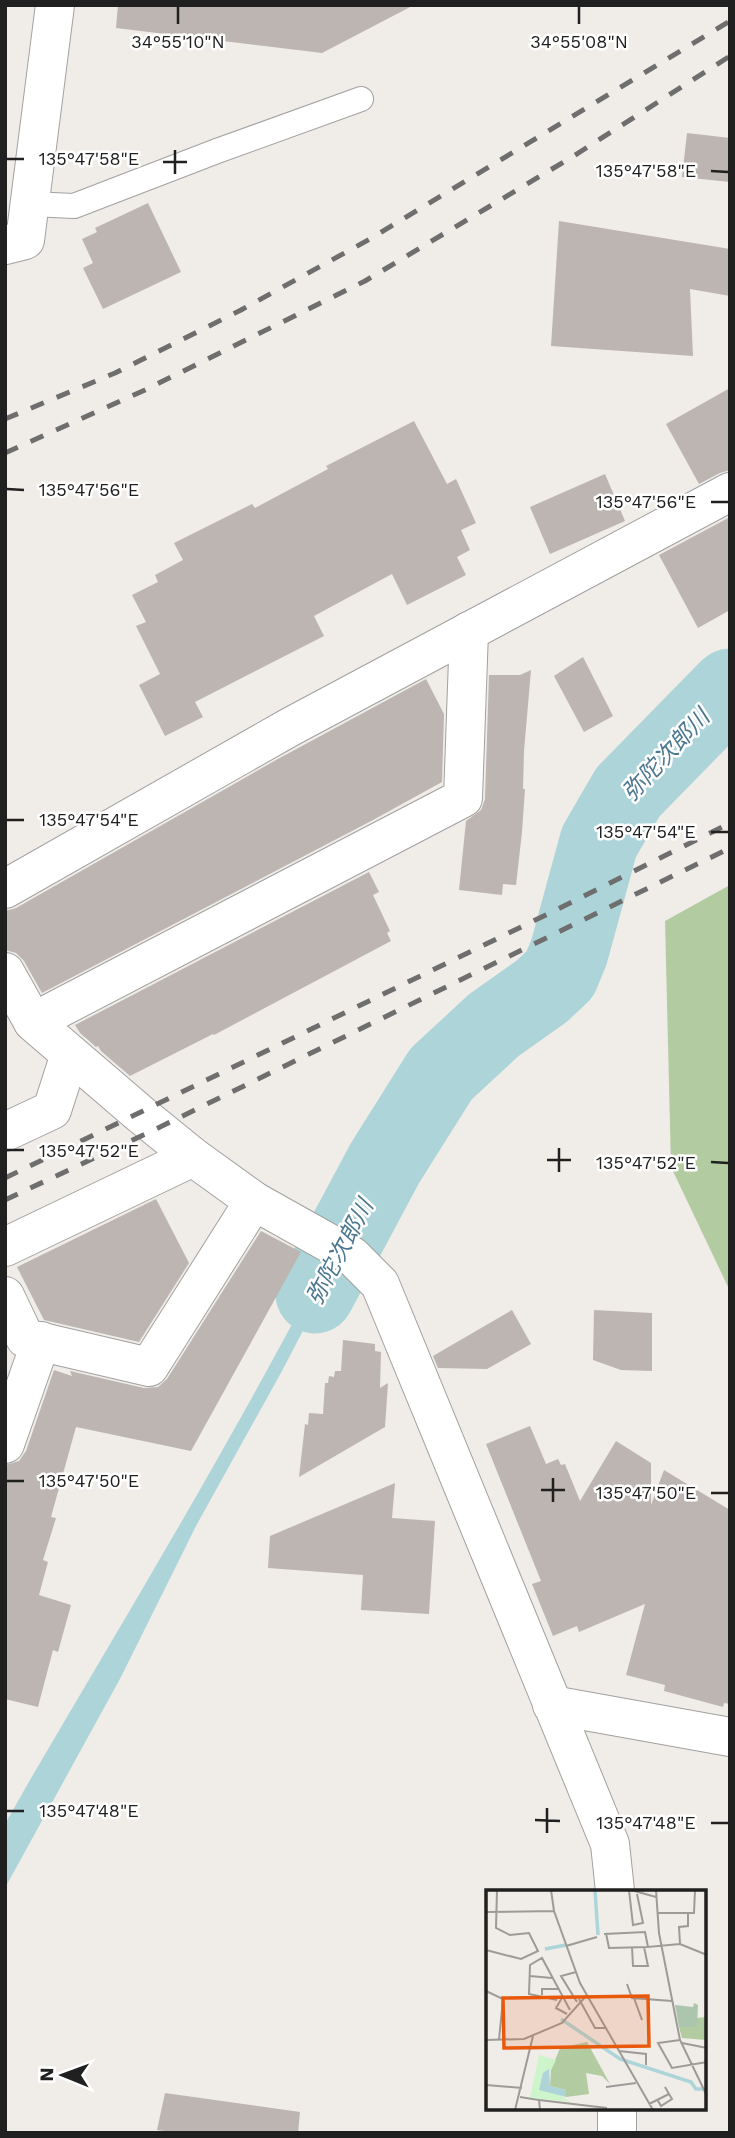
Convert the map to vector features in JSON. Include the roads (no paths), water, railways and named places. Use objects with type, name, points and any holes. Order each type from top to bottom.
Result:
[{"type":"street","points":[[5,245],[25,240],[55,5]]},
{"type":"street","points":[[5,889],[290,727],[730,492]]},
{"type":"street","points":[[33,1022],[463,798],[469,631]]},
{"type":"street","points":[[5,972],[33,1022],[139,1113],[193,1157],[254,1201],[337,1247],[380,1284],[610,1844],[615,1890]]},
{"type":"street","points":[[5,1132],[52,1110],[70,1054]]},
{"type":"street","points":[[5,1247],[193,1157]]},
{"type":"street","points":[[5,1296],[25,1338],[149,1367],[254,1201]]},
{"type":"street","points":[[5,1444],[41,1342]]},
{"type":"street","points":[[552,1705],[730,1737]]},
{"type":"street","points":[[617,2110],[617,2133]]},
{"type":"lane","points":[[31,204],[74,206],[361,99]]},
{"type":"water","points":[[359,1194],[371,1200],[282,1371],[196,1526],[121,1677],[5,1888],[5,1824],[241,1417]]},
{"type":"waterway","name":"弥陀次郎川","points":[[315,1294],[385,1163],[441,1074],[494,1025],[542,991],[560,974],[569,952],[599,842],[628,792],[730,688]]},
{"type":"railway","points":[[5,419],[115,373],[241,310],[370,239],[730,21]]},
{"type":"railway","points":[[5,453],[145,390],[365,281],[572,157],[730,56]]},
{"type":"railway","points":[[5,1178],[730,823]]},
{"type":"railway","points":[[5,1200],[730,848]]}]
